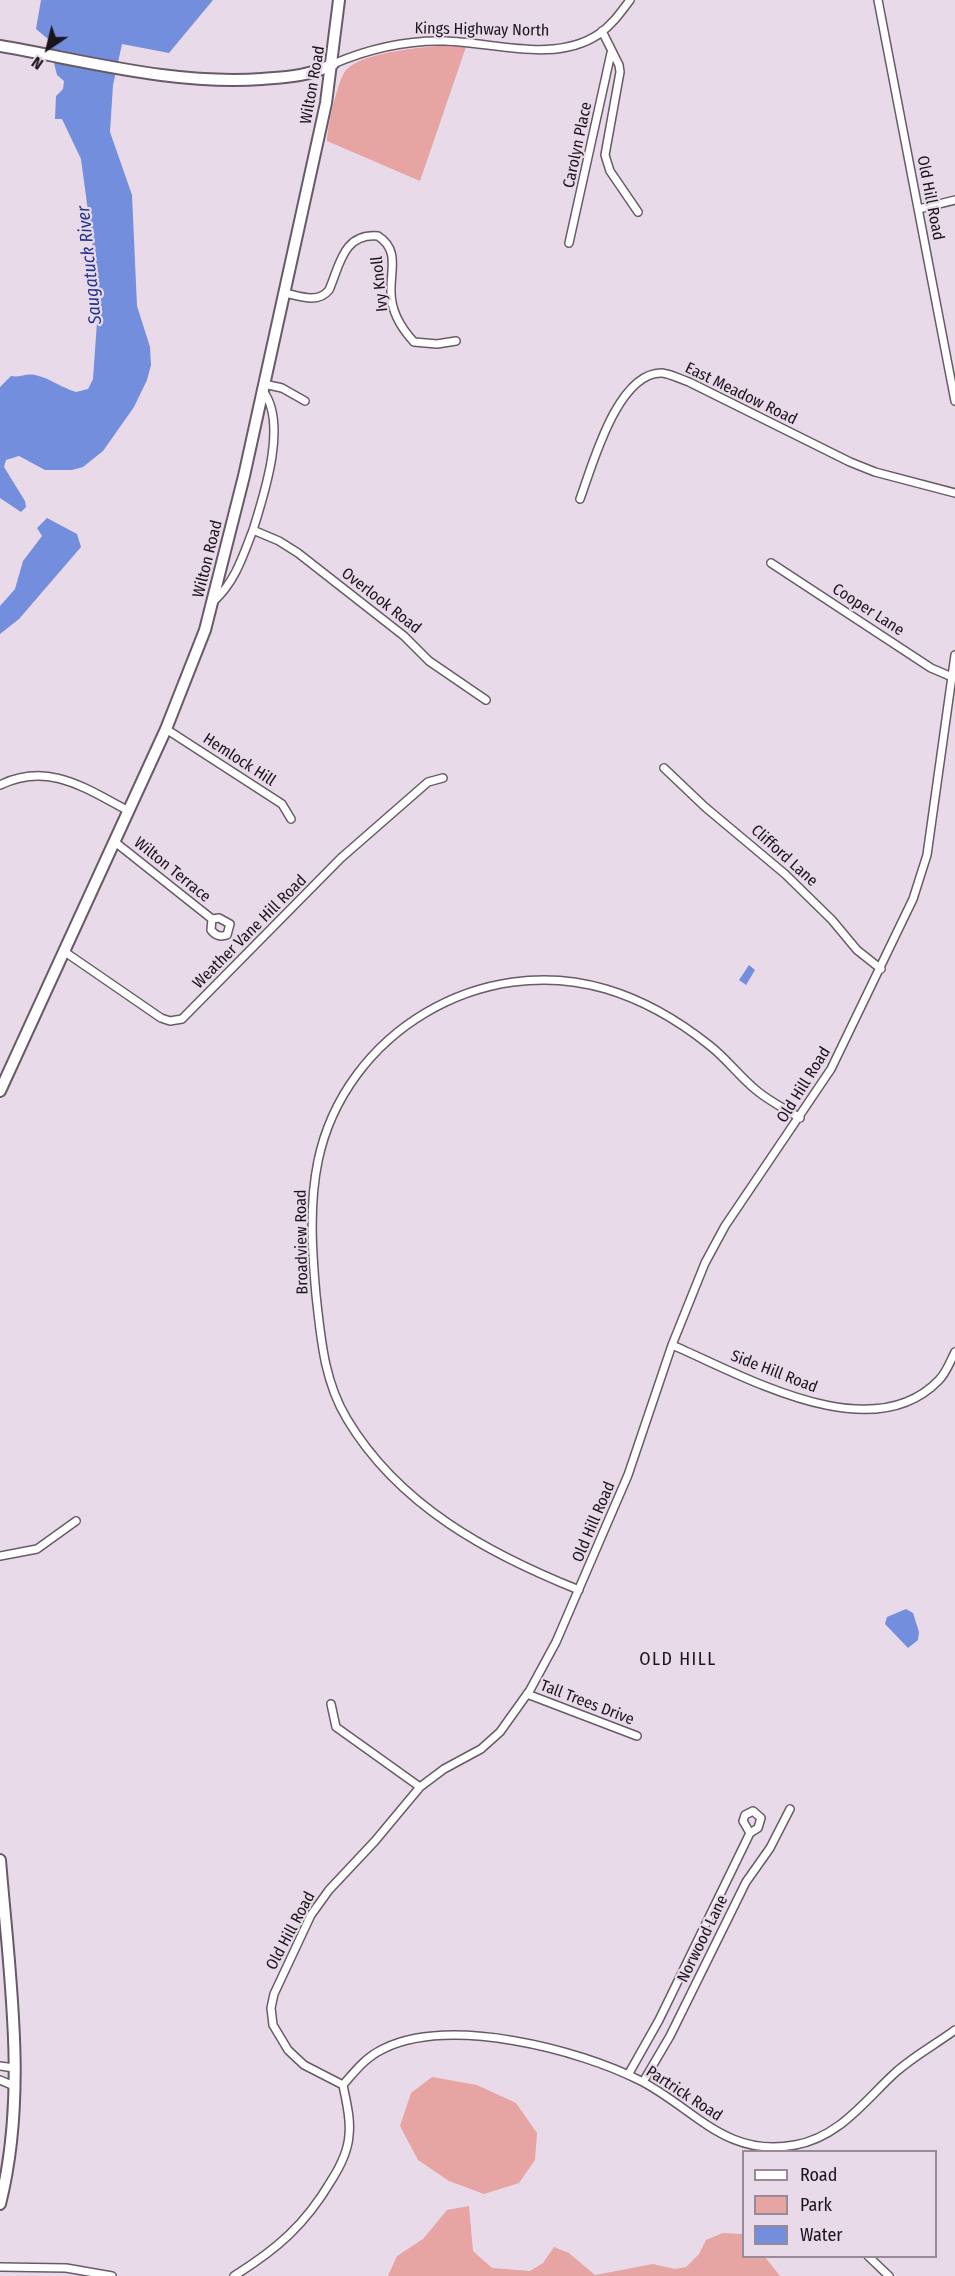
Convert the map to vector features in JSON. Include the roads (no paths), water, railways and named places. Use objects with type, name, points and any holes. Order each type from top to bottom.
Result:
[{"type":"main road","name":"Wilton Road","points":[[0,1091],[166,729],[197,655],[214,601],[264,388],[333,64],[339,0]]},
{"type":"main road","name":"Kings Highway North","points":[[0,46],[122,70],[186,78],[252,79],[309,75],[333,64]]},
{"type":"main road","points":[[0,1860],[14,2068],[13,2134],[0,2204]]},
{"type":"street","name":"Kings Highway North","points":[[333,64],[353,55],[409,43],[443,41],[510,48],[553,47],[580,42],[602,31],[630,0]]},
{"type":"street","name":"Old Hill Road","points":[[878,0],[955,401]]},
{"type":"street","points":[[602,31],[619,65],[620,79],[605,145],[605,155],[610,171],[638,213]]},
{"type":"street","name":"Carolyn Place","points":[[569,243],[611,53]]},
{"type":"street","points":[[919,209],[955,200]]},
{"type":"street","name":"Ivy Knoll","points":[[285,293],[314,298],[324,296],[329,290],[347,247],[364,237],[378,236],[389,246],[392,255],[391,293],[402,329],[414,342],[436,344],[456,341]]},
{"type":"street","name":"East Meadow Road","points":[[580,499],[595,460],[599,441],[614,412],[641,381],[660,373],[689,382],[864,468],[955,493]]},
{"type":"street","points":[[214,601],[226,590],[235,576],[266,489],[272,444],[270,404],[264,388],[282,388],[305,401]]},
{"type":"street","name":"Overlook Road","points":[[253,530],[298,554],[404,636],[429,661],[486,700]]},
{"type":"street","name":"Cooper Lane","points":[[771,563],[931,668],[952,677]]},
{"type":"street","name":"Old Hill Road","points":[[343,2085],[304,2065],[288,2050],[273,2025],[272,1999],[319,1902],[420,1787],[444,1769],[491,1741],[527,1694],[559,1636],[639,1448],[672,1345],[717,1238],[800,1118],[844,1046],[913,899],[924,868],[955,655]]},
{"type":"street","name":"Hemlock Hill","points":[[166,729],[282,804],[291,819]]},
{"type":"street","name":"Clifford Lane","points":[[664,768],[705,807],[779,868],[832,920],[862,955],[881,969]]},
{"type":"street","points":[[0,785],[26,775],[56,777],[129,811]]},
{"type":"street","name":"Weather Vane Hill Road","points":[[65,952],[161,1018],[170,1021],[182,1019],[341,858],[428,782],[443,778]]},
{"type":"street","name":"Wilton Terrace","points":[[115,842],[145,863],[212,919]]},
{"type":"street","name":"Broadview Road","points":[[579,1590],[506,1558],[449,1524],[380,1465],[358,1436],[339,1403],[322,1348],[314,1264],[312,1201],[318,1159],[339,1103],[371,1058],[419,1016],[471,990],[516,980],[548,979],[600,988],[645,1005],[700,1038],[756,1090],[800,1118]]},
{"type":"street","name":"Side Hill Road","points":[[672,1345],[806,1400],[867,1410],[896,1405],[920,1395],[942,1376],[955,1352]]},
{"type":"street","points":[[0,1556],[37,1549],[76,1521]]},
{"type":"street","name":"Tall Trees Drive","points":[[527,1694],[637,1737]]},
{"type":"street","points":[[331,1704],[336,1727],[420,1787]]},
{"type":"street","name":"Norwood Lane","points":[[643,2082],[670,2036],[746,1882],[770,1848],[790,1809]]},
{"type":"street","points":[[628,2075],[659,2020],[750,1833]]},
{"type":"street","name":"Partrick Road","points":[[343,2085],[364,2061],[388,2046],[415,2039],[450,2036],[520,2041],[628,2075],[643,2082],[726,2137],[754,2145],[789,2149],[809,2142],[838,2127],[898,2070],[955,2030]]},
{"type":"street","points":[[0,2066],[14,2068]]},
{"type":"street","points":[[0,2080],[14,2086]]},
{"type":"street","points":[[234,2276],[278,2246],[303,2223],[336,2173],[346,2153],[350,2134],[343,2085]]},
{"type":"street","points":[[870,2258],[889,2276]]},
{"type":"street","points":[[0,2267],[59,2267],[112,2276]]},
{"type":"water","points":[[41,0],[213,0],[169,53],[122,44],[113,85],[110,132],[132,195],[137,306],[150,347],[151,365],[147,380],[134,407],[103,451],[83,467],[72,470],[45,470],[19,456],[6,460],[4,467],[25,501],[26,507],[21,512],[0,498],[0,387],[11,376],[32,375],[46,378],[76,392],[88,389],[93,379],[99,293],[81,159],[62,119],[55,119],[56,96],[63,89],[64,81],[57,75],[48,39],[36,29]]},
{"type":"water","points":[[47,518],[77,534],[81,547],[19,619],[0,634],[0,606],[15,589],[23,561],[42,536],[37,528]]},
{"type":"water","points":[[749,965],[755,970],[746,985],[739,980]]},
{"type":"water","points":[[906,1609],[913,1613],[919,1632],[918,1640],[908,1648],[885,1624],[887,1617]]},
{"type":"district","name":"OLD HILL","points":[[678,1660]]},
{"type":"water label","name":"Saugatuck River","points":[[90,265]]}]
